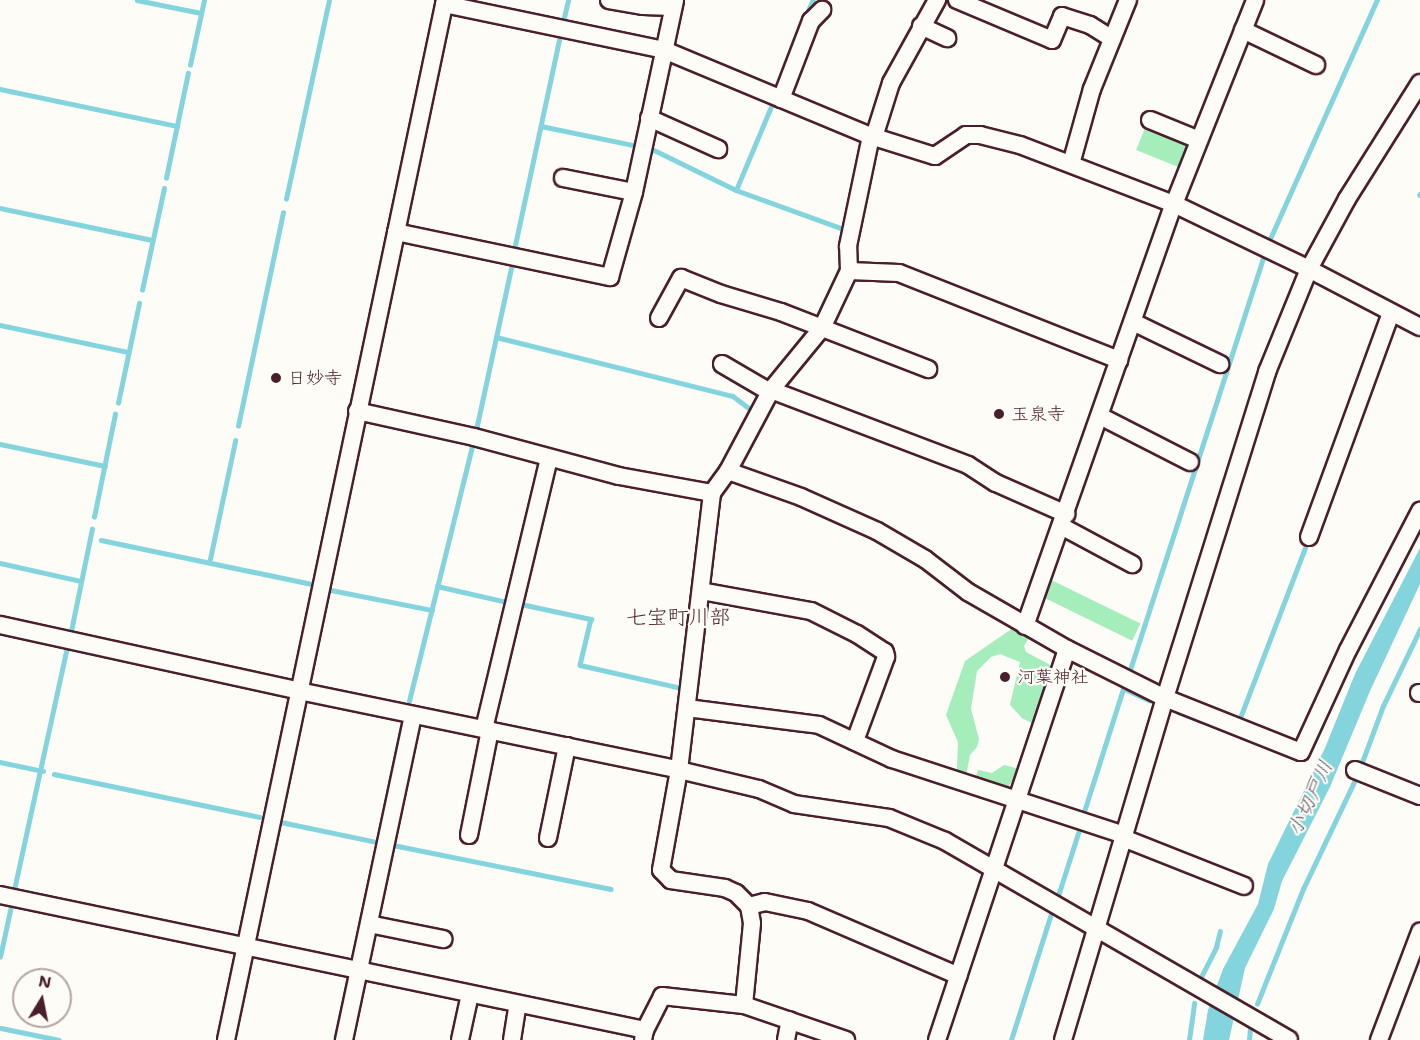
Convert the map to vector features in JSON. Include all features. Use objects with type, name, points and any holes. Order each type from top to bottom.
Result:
[{"type":"street","points":[[396,232],[610,278],[634,192],[674,3],[643,6],[609,0]]},
{"type":"street","points":[[744,1005],[752,923],[749,906],[736,893],[725,888],[672,880],[661,870],[679,770],[712,494],[728,471],[770,391],[822,328],[849,271],[849,246],[873,136],[891,83],[937,0]]},
{"type":"street","points":[[957,0],[1052,40],[1062,16],[1089,25],[1112,39]]},
{"type":"street","points":[[1071,164],[1092,89],[1128,0]]},
{"type":"street","points":[[1024,626],[1174,204],[1255,0]]},
{"type":"street","points":[[226,1040],[444,2],[664,50],[873,136],[935,156],[966,135],[980,135],[1020,145],[1174,204],[1310,269],[1420,327]]},
{"type":"street","points":[[782,99],[811,21],[822,10]]},
{"type":"street","points":[[921,26],[946,38]]},
{"type":"street","points":[[1243,30],[1316,65]]},
{"type":"street","points":[[1063,1040],[1098,930],[1123,836],[1165,698],[1267,372],[1310,269],[1347,199],[1414,106],[1420,83]]},
{"type":"street","points":[[650,118],[718,149]]},
{"type":"street","points":[[1150,120],[1199,140]]},
{"type":"street","points":[[563,178],[634,192]]},
{"type":"street","points":[[849,271],[898,273],[1119,360]]},
{"type":"street","points":[[659,318],[681,278],[822,328],[928,369]]},
{"type":"street","points":[[1309,537],[1391,313]]},
{"type":"street","points":[[1133,322],[1220,364]]},
{"type":"street","points":[[722,364],[770,391],[968,465],[1063,520],[1132,564]]},
{"type":"street","points":[[357,411],[474,437],[549,459],[712,494]]},
{"type":"street","points":[[1100,416],[1190,462]]},
{"type":"street","points":[[470,835],[487,730],[549,459]]},
{"type":"street","points":[[728,471],[801,497],[877,531],[925,560],[968,592],[1067,650],[1165,698],[1301,752],[1348,650],[1420,511]]},
{"type":"street","points":[[701,591],[811,611],[857,634],[885,652],[886,657],[855,741]]},
{"type":"street","points":[[0,625],[299,692],[679,770],[759,789],[794,804],[889,818],[945,841],[1289,1040]]},
{"type":"street","points":[[937,1040],[1067,650]]},
{"type":"street","points":[[687,708],[819,725],[892,759],[1123,836],[1244,886]]},
{"type":"street","points":[[344,1040],[413,715]]},
{"type":"street","points":[[548,838],[567,746]]},
{"type":"street","points":[[1355,770],[1420,796]]},
{"type":"street","points":[[0,895],[519,1004],[644,1035],[662,996],[744,1005],[846,1040]]},
{"type":"street","points":[[749,906],[765,902],[808,911],[958,976]]},
{"type":"street","points":[[369,924],[443,939]]},
{"type":"street","points":[[1379,1040],[1420,932]]},
{"type":"street","points":[[460,1040],[470,994]]},
{"type":"street","points":[[512,1040],[519,1004]]},
{"type":"street","points":[[786,1040],[790,1020]]},
{"type":"green space","points":[[1147,123],[1194,142],[1183,169],[1136,150]]},
{"type":"green space","points":[[1047,578],[1140,624],[1132,641],[1039,595]]},
{"type":"green space","points":[[1013,628],[1030,636],[1024,646],[1026,652],[1054,667],[1037,726],[1022,718],[1010,705],[1020,662],[1000,654],[991,657],[977,671],[971,709],[979,739],[977,747],[970,755],[966,776],[961,776],[957,770],[958,742],[946,715],[965,661]]},
{"type":"green space","points":[[1004,765],[1016,768],[1018,773],[1006,790],[974,782],[978,770],[992,773]]},
{"type":"water","name":"小切戸川","points":[[1420,548],[1420,584],[1370,691],[1330,787],[1282,881],[1274,909],[1245,968],[1229,1040],[1203,1040],[1208,1010],[1223,969],[1258,904],[1268,864],[1325,748],[1355,674]]},
{"type":"waterway","points":[[137,0],[201,13]]},
{"type":"waterway","points":[[190,65],[204,0]]},
{"type":"waterway","points":[[286,199],[329,0]]},
{"type":"waterway","points":[[563,22],[568,0]]},
{"type":"waterway","points":[[798,33],[813,0]]},
{"type":"waterway","points":[[1270,239],[1377,0]]},
{"type":"waterway","points":[[514,250],[560,35]]},
{"type":"waterway","points":[[166,178],[188,73]]},
{"type":"waterway","points":[[0,89],[177,126]]},
{"type":"waterway","points":[[652,149],[736,190],[773,102]]},
{"type":"waterway","points":[[541,126],[638,146]]},
{"type":"waterway","points":[[142,290],[164,188]]},
{"type":"waterway","points":[[736,190],[844,229]]},
{"type":"waterway","points":[[0,208],[152,240]]},
{"type":"waterway","points":[[238,426],[283,213]]},
{"type":"waterway","points":[[1129,673],[1263,259]]},
{"type":"waterway","points":[[476,430],[512,263]]},
{"type":"waterway","points":[[118,403],[139,303]]},
{"type":"waterway","points":[[0,325],[128,352]]},
{"type":"waterway","points":[[496,337],[733,396],[750,409]]},
{"type":"waterway","points":[[94,517],[115,414]]},
{"type":"waterway","points":[[210,559],[235,441]]},
{"type":"waterway","points":[[409,701],[473,443]]},
{"type":"waterway","points":[[0,444],[105,466]]},
{"type":"waterway","points":[[71,631],[92,529]]},
{"type":"waterway","points":[[101,540],[311,584]]},
{"type":"waterway","points":[[1240,718],[1308,540]]},
{"type":"waterway","points":[[0,563],[81,581]]},
{"type":"waterway","points":[[437,586],[507,602]]},
{"type":"waterway","points":[[331,590],[432,610]]},
{"type":"waterway","points":[[521,604],[591,619],[580,665],[681,688]]},
{"type":"waterway","points":[[1361,765],[1383,706],[1420,629]]},
{"type":"waterway","points":[[14,890],[66,651]]},
{"type":"waterway","points":[[1083,815],[1124,686]]},
{"type":"waterway","points":[[1123,688],[1149,700]]},
{"type":"waterway","points":[[1178,712],[1201,721]]},
{"type":"waterway","points":[[353,960],[402,725]]},
{"type":"waterway","points":[[0,762],[43,771]]},
{"type":"waterway","points":[[54,774],[260,817]]},
{"type":"waterway","points":[[1257,1004],[1303,889],[1356,778]]},
{"type":"waterway","points":[[281,822],[377,842]]},
{"type":"waterway","points":[[1058,896],[1080,827]]},
{"type":"waterway","points":[[393,845],[611,889]]},
{"type":"waterway","points":[[0,957],[11,906]]},
{"type":"waterway","points":[[1011,1040],[1051,914]]},
{"type":"waterway","points":[[1200,979],[1216,947],[1220,931]]},
{"type":"waterway","points":[[335,1040],[349,976]]},
{"type":"waterway","points":[[1189,1040],[1194,1003]]},
{"type":"waterway","points":[[1,1028],[59,1040]]},
{"type":"waterway","points":[[1249,1040],[1250,1028]]},
{"type":"place","name":"日妙寺","points":[[276,378]]},
{"type":"place","name":"玉泉寺","points":[[999,414]]},
{"type":"place","name":"河葉神社","points":[[1005,677]]},
{"type":"district","name":"七宝町川部","points":[[678,617]]}]
